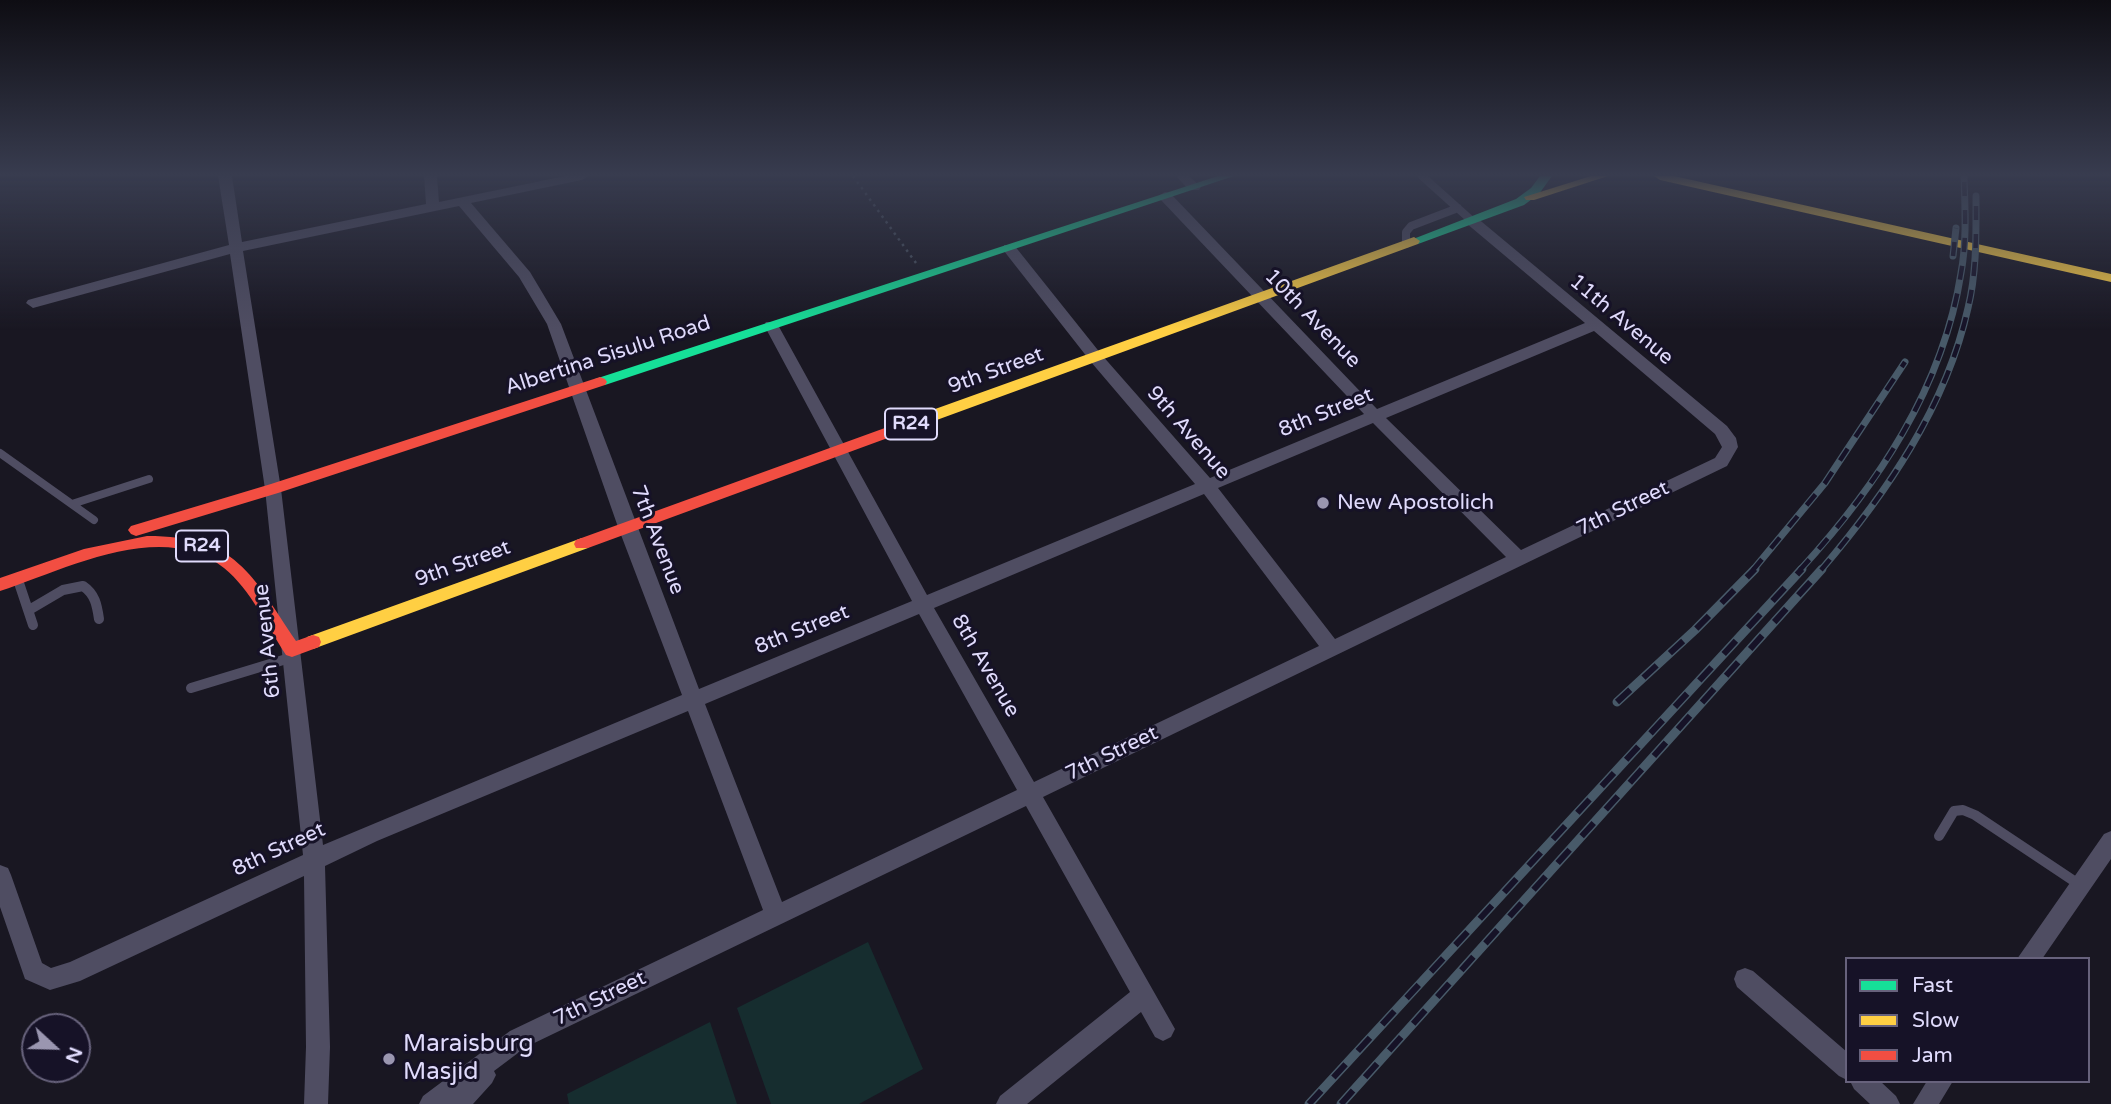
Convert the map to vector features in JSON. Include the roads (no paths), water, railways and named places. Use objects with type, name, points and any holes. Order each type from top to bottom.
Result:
[{"type":"main road","name":"Albertina Sisulu Road","points":[[0,572],[273,489],[1070,228]]},
{"type":"main road","name":"9th Street","points":[[293,653],[626,527],[1451,228]]},
{"type":"main road","points":[[1888,228],[2111,278]]},
{"type":"main road","name":"R24","points":[[0,584],[134,543],[177,539],[199,544],[229,562],[293,653]]},
{"type":"street","name":"6th Avenue","points":[[232,228],[273,489],[314,858],[318,1047],[316,1104]]},
{"type":"street","points":[[33,303],[235,248],[329,228]]},
{"type":"street","name":"7th Avenue","points":[[484,228],[540,297],[554,324],[626,527],[776,915]]},
{"type":"street","name":"10th Avenue","points":[[1196,228],[1377,418],[1519,559]]},
{"type":"street","name":"11th Avenue","points":[[1480,228],[1728,438],[1728,455],[1706,470]]},
{"type":"street","name":"9th Avenue","points":[[1009,248],[1096,358],[1206,485],[1332,649]]},
{"type":"street","name":"8th Avenue","points":[[771,325],[923,605],[1163,1029]]},
{"type":"street","name":"8th Street","points":[[0,875],[33,971],[50,979],[72,973],[314,858],[1594,326]]},
{"type":"street","name":"7th Street","points":[[430,1104],[518,1039],[1706,470]]},
{"type":"street","points":[[2029,957],[2111,841]]},
{"type":"street","points":[[1745,979],[1845,1066]]},
{"type":"street","points":[[1007,1104],[1144,995]]},
{"type":"street","name":"7th Street","points":[[456,1104],[518,1039]]},
{"type":"street","points":[[1864,1083],[1888,1104]]},
{"type":"street","points":[[1925,1104],[1940,1083]]},
{"type":"lane","points":[[1406,244],[1406,232],[1410,228]]},
{"type":"lane","points":[[0,453],[94,520]]},
{"type":"lane","points":[[72,504],[149,479]]},
{"type":"lane","points":[[18,579],[33,625]]},
{"type":"lane","points":[[29,610],[64,588],[76,585],[86,587],[94,593],[99,619]]},
{"type":"lane","points":[[191,688],[293,653]]},
{"type":"lane","points":[[1939,836],[1954,811],[1963,810],[1975,815],[2080,885]]},
{"type":"railway","points":[[1953,256],[1956,228]]},
{"type":"railway","points":[[1800,570],[1855,504],[1880,469],[1903,433],[1922,395],[1939,356],[1952,315],[1963,261],[1965,228]]},
{"type":"railway","points":[[1821,570],[1868,511],[1911,448],[1945,380],[1958,345],[1971,294],[1975,228]]},
{"type":"railway","points":[[1753,570],[1825,483],[1905,362]]},
{"type":"railway","points":[[1617,702],[1695,630],[1755,569]]},
{"type":"railway","points":[[1309,1104],[1802,569]]},
{"type":"railway","points":[[1341,1104],[1822,569]]},
{"type":"place","name":"New Apostolich","points":[[1323,503]]},
{"type":"place","name":"Maraisburg Masjid","points":[[389,1059]]}]
